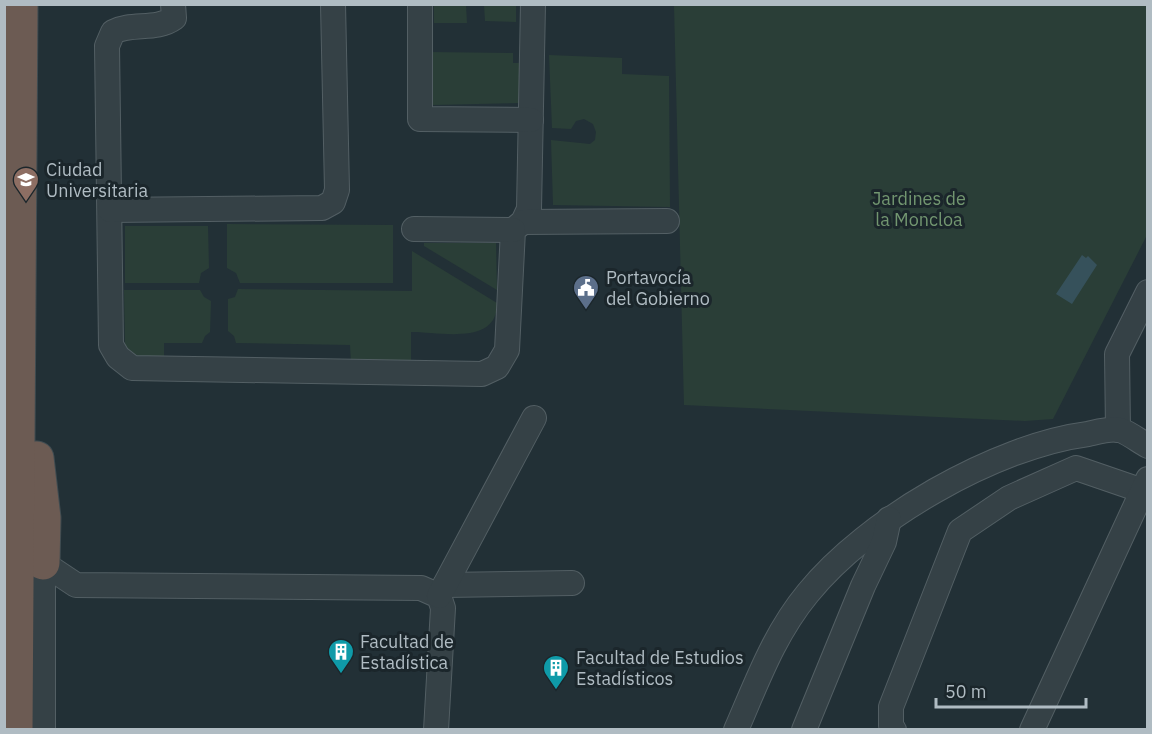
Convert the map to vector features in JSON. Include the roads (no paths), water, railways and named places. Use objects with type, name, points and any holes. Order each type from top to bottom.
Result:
[{"type":"highway","points":[[16,729],[20,421],[21,4]]},
{"type":"highway","points":[[20,421],[36,453],[44,518],[43,563]]},
{"type":"street","points":[[173,4],[174,18],[165,25],[122,27],[113,32],[107,46],[111,345],[118,357],[132,368],[482,374],[497,367],[507,350],[518,226],[529,209],[533,4]]},
{"type":"street","points":[[110,210],[322,208],[333,202],[336,190],[333,4]]},
{"type":"street","points":[[420,4],[420,119],[531,120]]},
{"type":"street","points":[[414,229],[667,221]]},
{"type":"street","points":[[1118,430],[1117,354],[1148,292]]},
{"type":"street","points":[[436,729],[442,590],[534,418]]},
{"type":"street","points":[[736,729],[768,654],[785,623],[828,570],[858,542],[889,519],[922,498],[1014,454],[1059,438],[1118,430],[1148,446]]},
{"type":"street","points":[[894,729],[891,707],[960,531],[1009,498],[1076,468],[1145,485],[1032,729]]},
{"type":"street","points":[[804,729],[858,597],[884,542],[889,519]]},
{"type":"street","points":[[43,563],[76,585],[442,590],[572,583]]},
{"type":"street","points":[[43,563],[43,729]]},
{"type":"street","points":[[43,618],[59,597],[76,585]]},
{"type":"water","points":[[1082,255],[1086,258],[1088,256],[1097,265],[1072,304],[1056,294]]},
{"type":"place","name":"Ciudad Universitaria","points":[[26,203]]},
{"type":"place","name":"Portavocía del Gobierno","points":[[586,311]]},
{"type":"place","name":"Facultad de Estadística","points":[[341,675]]},
{"type":"place","name":"Facultad de Estudios Estadísticos","points":[[556,691]]},
{"type":"park label","name":"Jardines de la Moncloa","points":[[919,209]]}]
